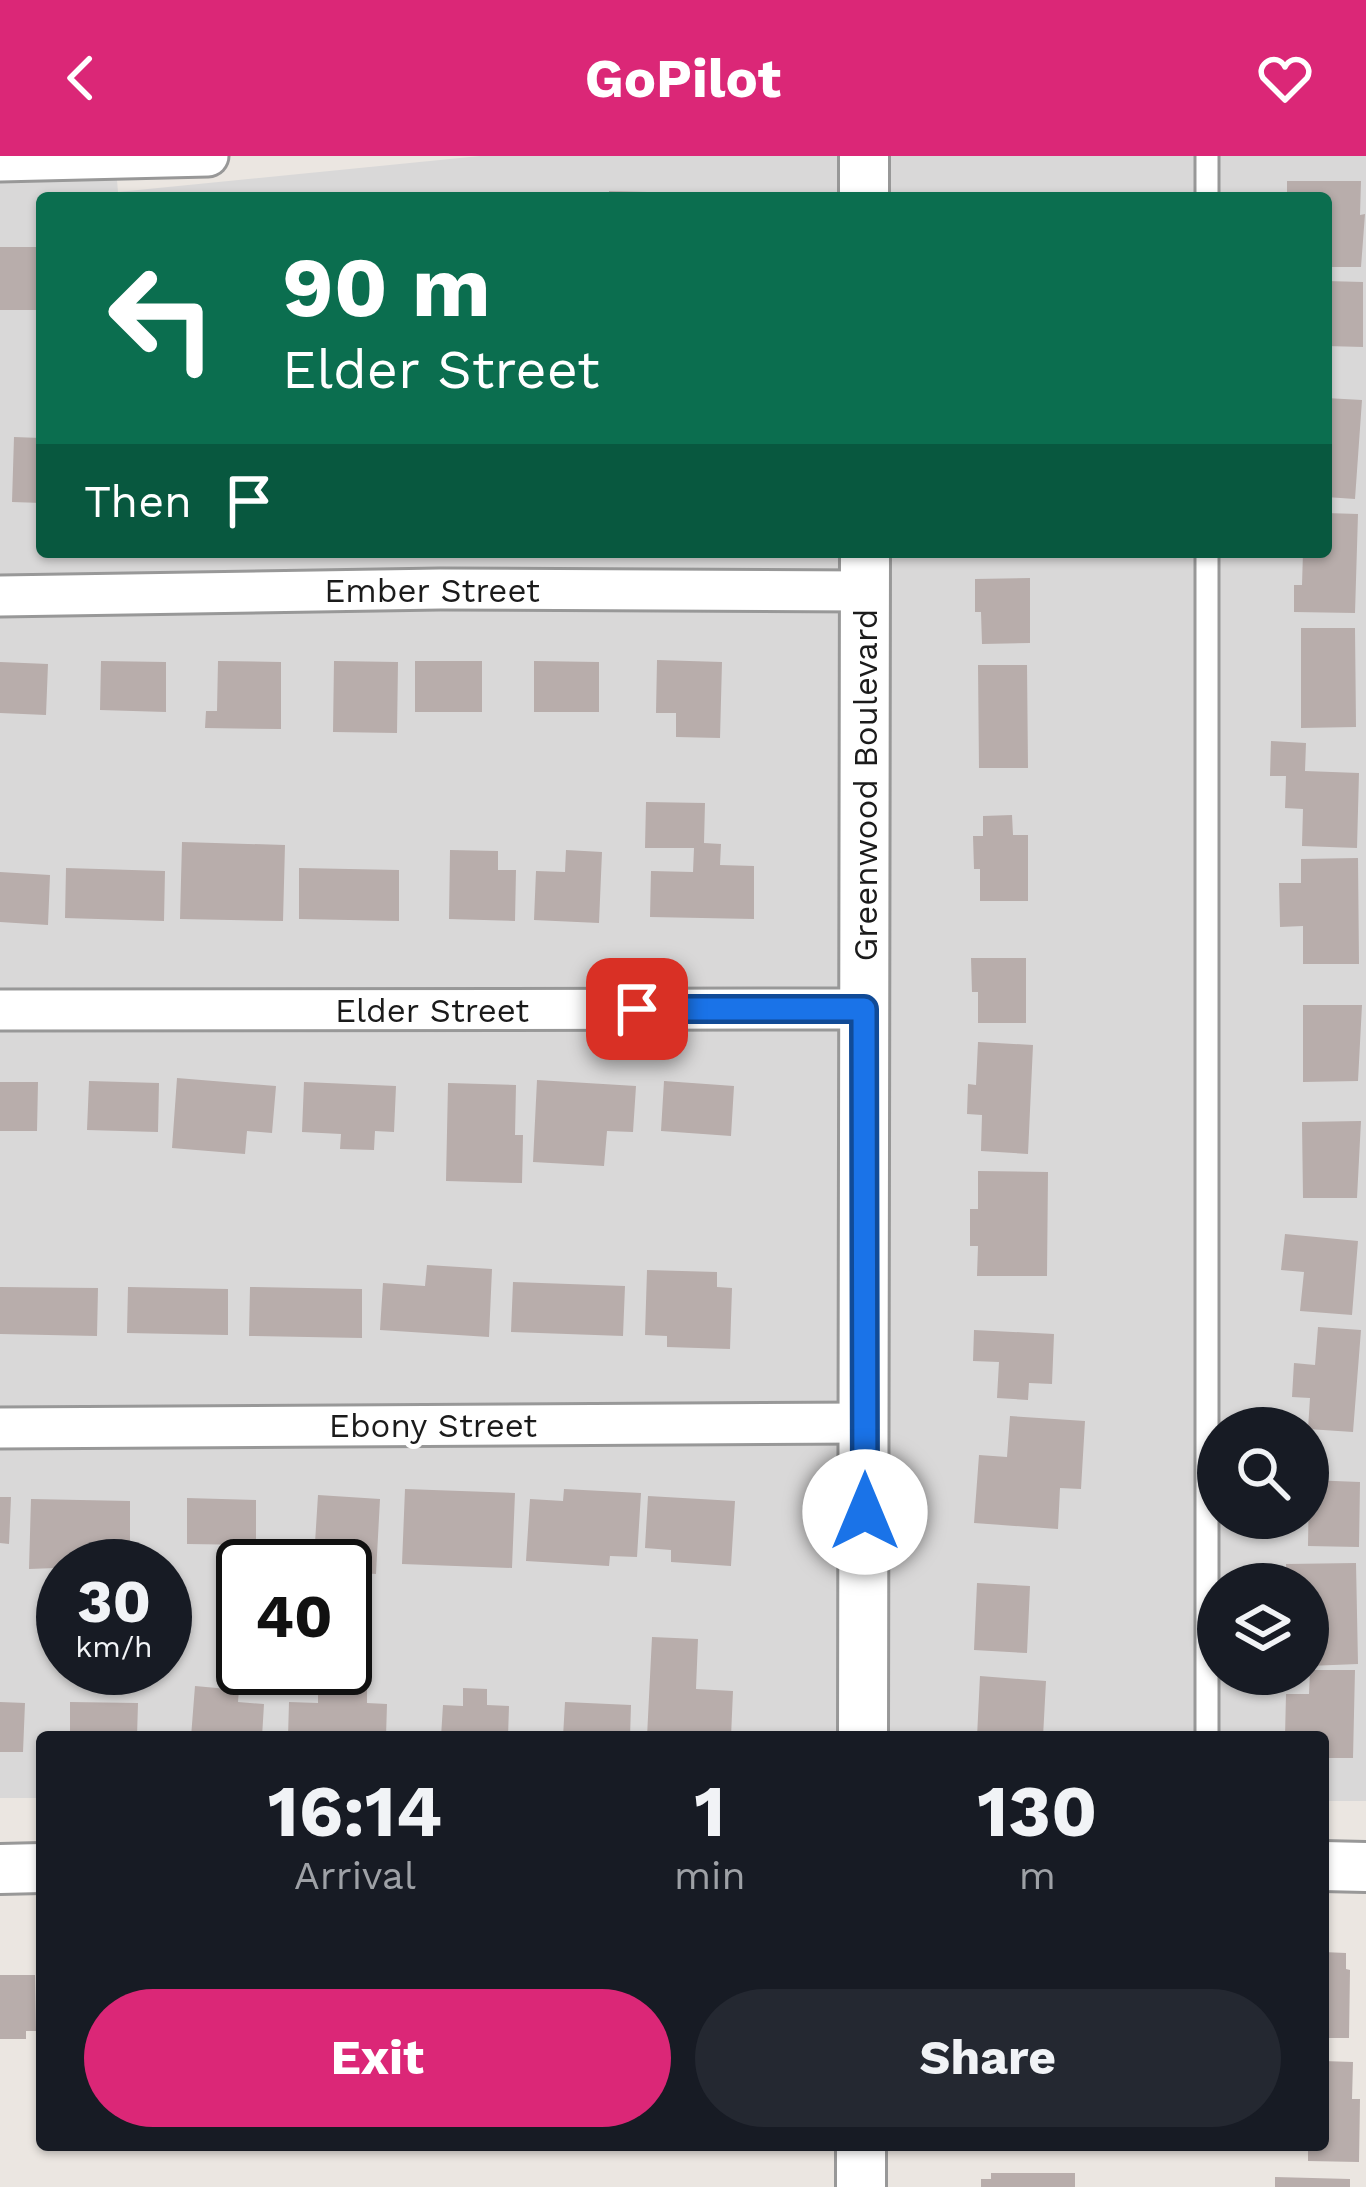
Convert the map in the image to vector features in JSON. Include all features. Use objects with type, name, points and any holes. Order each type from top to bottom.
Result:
[{"type":"street","points":[[0,161],[208,156]]},
{"type":"street","points":[[864,156],[864,192]]},
{"type":"street","name":"Ember Street","points":[[0,596],[440,589],[865,572]]},
{"type":"street","name":"Greenwood Boulevard","points":[[863,1731],[865,572]]},
{"type":"street","name":"Elder Street","points":[[0,1010],[864,1009]]},
{"type":"street","name":"Ebony Street","points":[[0,1428],[866,1423]]},
{"type":"street","points":[[1329,1866],[1366,1867]]},
{"type":"street","points":[[0,1869],[36,1868]]},
{"type":"street","points":[[861,2151],[861,2187]]},
{"type":"lane","points":[[1208,156],[1208,192]]},
{"type":"lane","points":[[1207,558],[1207,1731]]},
{"type":"shaded area","points":[[0,156],[115,156],[118,192],[480,156],[1366,156],[1366,1801],[1329,1801],[1329,1731],[36,1731],[36,1798],[0,1798]]},
{"type":"building","points":[[1287,181],[1361,181],[1360,215],[1365,214],[1361,267],[1332,267],[1332,192],[1287,192]]},
{"type":"building","points":[[0,247],[36,247],[36,310],[0,310]]},
{"type":"building","points":[[1332,281],[1363,282],[1363,347],[1332,346]]},
{"type":"building","points":[[1332,398],[1362,400],[1355,499],[1332,497]]},
{"type":"building","points":[[14,437],[36,438],[36,503],[12,502]]},
{"type":"building","points":[[1332,513],[1358,514],[1355,613],[1294,612],[1294,585],[1302,585],[1303,558],[1332,558]]},
{"type":"building","points":[[1030,578],[1030,643],[982,644],[975,579]]},
{"type":"building","points":[[1301,628],[1355,628],[1356,727],[1301,728]]},
{"type":"building","points":[[657,660],[722,662],[720,738],[676,737],[676,713],[656,713]]},
{"type":"building","points":[[101,661],[166,662],[166,712],[100,710]]},
{"type":"building","points":[[218,661],[281,662],[281,729],[205,728],[206,711],[217,711]]},
{"type":"building","points":[[334,661],[398,662],[397,733],[333,732]]},
{"type":"building","points":[[415,661],[482,661],[482,712],[415,712]]},
{"type":"building","points":[[534,661],[599,662],[599,712],[534,712]]},
{"type":"building","points":[[0,662],[48,664],[46,715],[0,713]]},
{"type":"building","points":[[978,665],[1027,665],[1028,768],[979,768]]},
{"type":"building","points":[[1271,741],[1306,743],[1305,771],[1359,773],[1357,848],[1302,846],[1303,809],[1285,808],[1286,776],[1270,776]]},
{"type":"building","points":[[646,802],[705,803],[704,843],[721,844],[720,865],[754,866],[754,919],[650,917],[651,871],[693,872],[694,848],[645,848]]},
{"type":"building","points":[[1012,815],[1013,835],[1028,835],[1028,901],[980,901],[973,836],[983,836],[983,816]]},
{"type":"building","points":[[182,842],[285,845],[283,921],[180,919]]},
{"type":"building","points":[[450,850],[498,851],[498,870],[516,870],[515,921],[449,919]]},
{"type":"building","points":[[566,850],[602,852],[599,923],[534,920],[536,871],[565,872]]},
{"type":"building","points":[[1358,858],[1359,964],[1303,964],[1303,926],[1280,927],[1279,883],[1301,883],[1301,859]]},
{"type":"building","points":[[66,868],[165,871],[164,921],[65,918]]},
{"type":"building","points":[[299,868],[399,870],[399,921],[299,919]]},
{"type":"building","points":[[0,872],[50,875],[48,925],[0,922]]},
{"type":"building","points":[[971,958],[1026,958],[1026,1023],[978,1023]]},
{"type":"building","points":[[1303,1005],[1362,1005],[1358,1081],[1303,1082]]},
{"type":"building","points":[[978,1042],[1033,1045],[1028,1154],[981,1151],[982,1115],[967,1114],[968,1084],[976,1085]]},
{"type":"building","points":[[177,1078],[276,1086],[272,1133],[247,1131],[245,1154],[172,1148]]},
{"type":"building","points":[[537,1080],[636,1086],[633,1132],[607,1131],[604,1166],[533,1162]]},
{"type":"building","points":[[89,1081],[159,1083],[158,1132],[87,1130]]},
{"type":"building","points":[[664,1081],[734,1086],[731,1136],[661,1131]]},
{"type":"building","points":[[0,1082],[38,1082],[37,1131],[0,1131]]},
{"type":"building","points":[[304,1082],[396,1086],[394,1132],[375,1131],[374,1150],[340,1149],[341,1134],[302,1132]]},
{"type":"building","points":[[448,1083],[516,1085],[515,1135],[523,1135],[522,1183],[446,1181]]},
{"type":"building","points":[[1361,1121],[1357,1198],[1303,1198],[1302,1122]]},
{"type":"building","points":[[978,1171],[1048,1172],[1047,1276],[977,1276],[978,1246],[970,1246],[970,1209],[978,1209]]},
{"type":"building","points":[[1285,1234],[1358,1241],[1352,1315],[1300,1311],[1304,1272],[1281,1270]]},
{"type":"building","points":[[427,1265],[492,1269],[489,1337],[380,1330],[383,1283],[425,1286]]},
{"type":"building","points":[[647,1270],[717,1272],[717,1287],[732,1288],[730,1349],[667,1347],[667,1336],[645,1335]]},
{"type":"building","points":[[513,1282],[625,1286],[623,1336],[511,1332]]},
{"type":"building","points":[[0,1287],[98,1288],[97,1336],[0,1334]]},
{"type":"building","points":[[128,1287],[228,1289],[228,1335],[127,1333]]},
{"type":"building","points":[[250,1287],[362,1289],[362,1338],[249,1336]]},
{"type":"building","points":[[1318,1327],[1361,1330],[1353,1432],[1329,1430],[1329,1407],[1309,1407],[1310,1398],[1292,1397],[1294,1363],[1315,1365]]},
{"type":"building","points":[[974,1330],[1054,1334],[1052,1384],[1029,1383],[1028,1400],[997,1398],[999,1362],[973,1361]]},
{"type":"building","points":[[1010,1416],[1085,1421],[1081,1489],[1060,1488],[1058,1529],[974,1523],[979,1455],[1007,1457]]},
{"type":"building","points":[[1329,1481],[1360,1482],[1359,1547],[1308,1546],[1308,1539],[1329,1539]]},
{"type":"building","points":[[405,1489],[515,1493],[512,1568],[402,1564]]},
{"type":"building","points":[[564,1489],[641,1493],[637,1557],[610,1556],[609,1566],[526,1561],[530,1499],[563,1501]]},
{"type":"building","points":[[318,1495],[380,1499],[376,1574],[372,1574],[372,1539],[315,1539]]},
{"type":"building","points":[[648,1496],[735,1501],[731,1566],[671,1562],[671,1550],[645,1548]]},
{"type":"building","points":[[0,1497],[11,1497],[9,1544],[0,1543]]},
{"type":"building","points":[[187,1498],[256,1500],[256,1539],[216,1539],[216,1544],[192,1544],[187,1539]]},
{"type":"building","points":[[31,1499],[130,1501],[130,1539],[36,1539],[36,1569],[29,1569]]},
{"type":"building","points":[[1329,1563],[1356,1563],[1358,1664],[1329,1665]]},
{"type":"building","points":[[977,1583],[1030,1586],[1027,1653],[974,1650]]},
{"type":"building","points":[[652,1637],[698,1639],[696,1689],[733,1691],[731,1731],[647,1731]]},
{"type":"building","points":[[1329,1670],[1355,1670],[1353,1758],[1329,1758],[1329,1731],[1285,1731],[1286,1695],[1329,1695]]},
{"type":"building","points":[[980,1676],[1046,1681],[1043,1731],[977,1731]]},
{"type":"building","points":[[195,1686],[216,1688],[216,1695],[239,1695],[238,1702],[264,1704],[262,1731],[191,1731]]},
{"type":"building","points":[[463,1688],[487,1689],[487,1705],[509,1706],[508,1731],[441,1731],[443,1705],[463,1706]]},
{"type":"building","points":[[318,1695],[367,1695],[367,1703],[387,1704],[386,1731],[288,1731],[289,1702],[318,1703]]},
{"type":"building","points":[[0,1702],[25,1703],[23,1752],[0,1752]]},
{"type":"building","points":[[70,1702],[138,1703],[137,1731],[70,1731]]},
{"type":"building","points":[[565,1702],[631,1705],[630,1731],[563,1731]]},
{"type":"building","points":[[1329,1952],[1346,1953],[1346,1969],[1350,1970],[1349,2038],[1329,2038]]},
{"type":"building","points":[[0,1975],[35,1975],[36,2031],[26,2031],[26,2039],[0,2039]]},
{"type":"building","points":[[1329,2061],[1353,2062],[1352,2099],[1360,2099],[1359,2162],[1308,2161],[1308,2151],[1329,2151]]},
{"type":"building","points":[[991,2173],[1075,2173],[1075,2187],[981,2187],[981,2179],[991,2179]]},
{"type":"building","points":[[1275,2177],[1350,2179],[1350,2187],[1275,2187]]},
{"type":"route","points":[[637,1009],[864,1009],[865,1512]]}]
